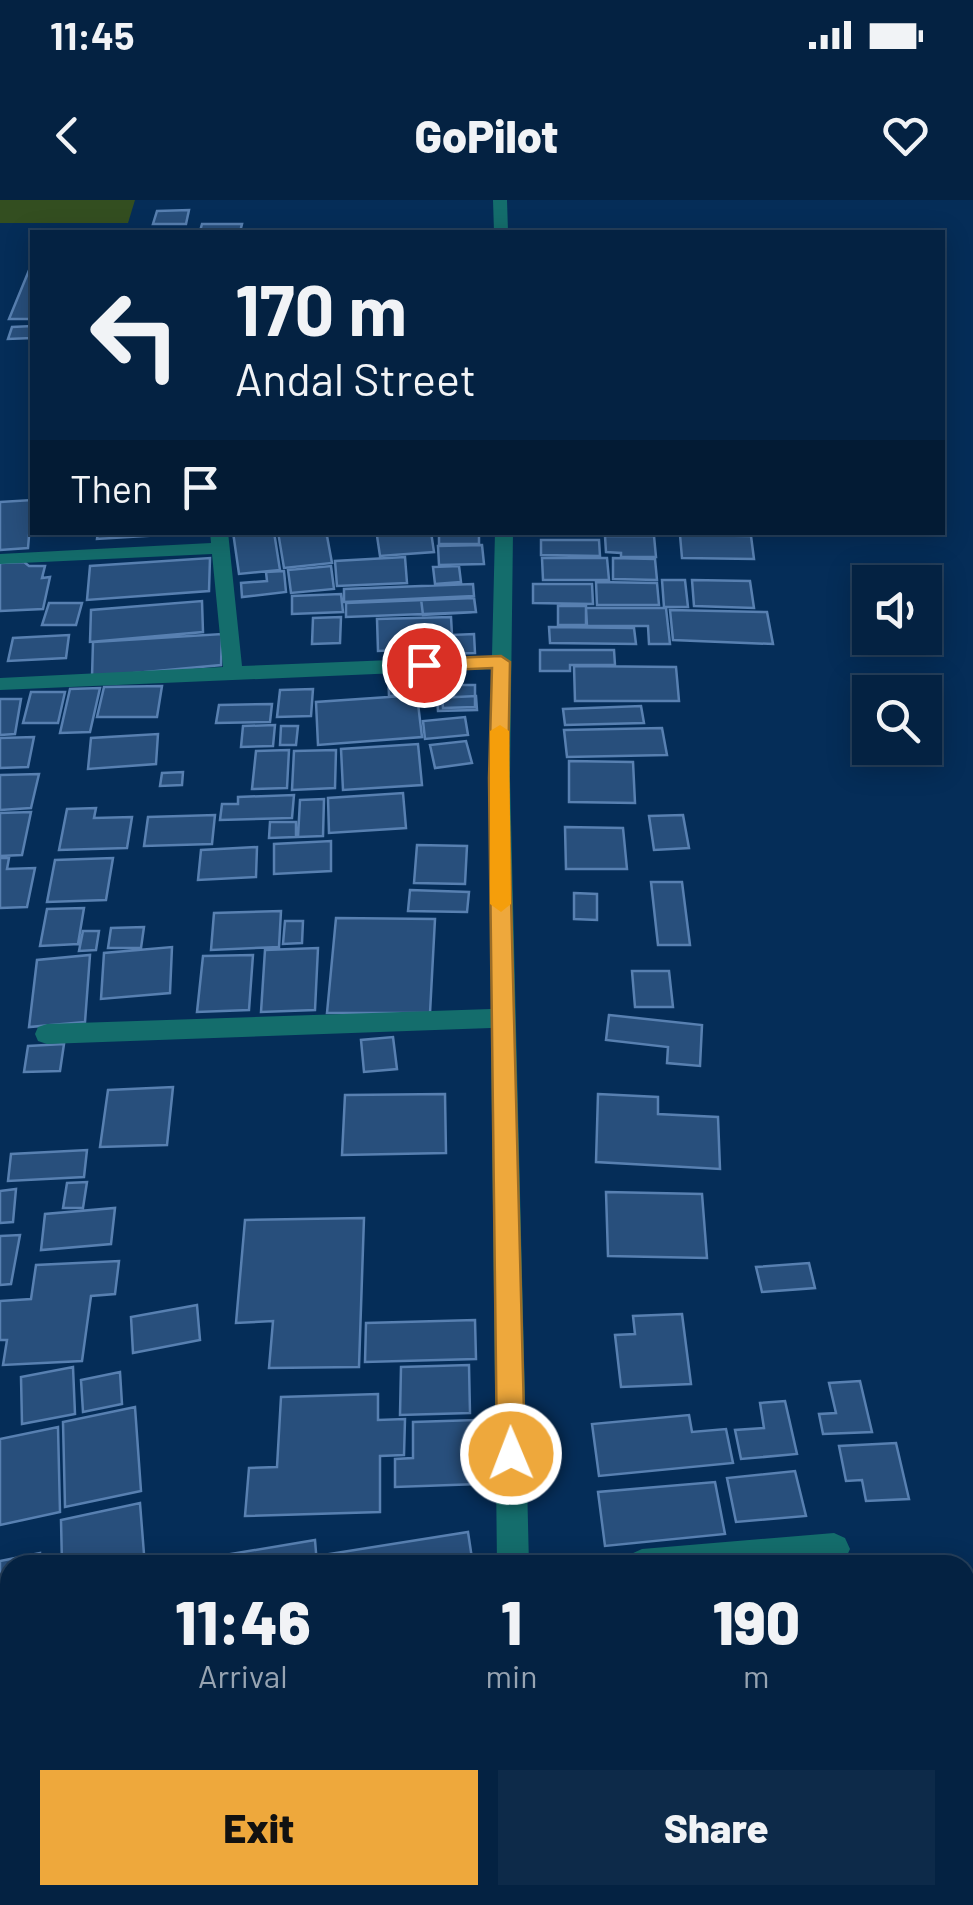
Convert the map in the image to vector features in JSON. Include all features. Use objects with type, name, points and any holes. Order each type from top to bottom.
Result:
[{"type":"street","points":[[500,200],[500,230]]},
{"type":"street","points":[[504,535],[502,1018],[513,1555]]},
{"type":"street","points":[[0,558],[219,540],[233,672]]},
{"type":"street","points":[[0,684],[501,662]]},
{"type":"street","points":[[47,1034],[502,1018]]},
{"type":"street","points":[[755,1555],[834,1548]]},
{"type":"green space","points":[[0,200],[135,200],[128,223],[0,223]]},
{"type":"building","points":[[189,210],[186,224],[153,224],[157,211]]},
{"type":"building","points":[[202,224],[242,224],[240,230],[200,230]]},
{"type":"building","points":[[30,268],[30,319],[9,319]]},
{"type":"building","points":[[30,326],[30,338],[8,339],[12,327]]},
{"type":"building","points":[[30,500],[28,548],[0,550],[0,502]]},
{"type":"building","points":[[98,535],[163,535],[97,539]]},
{"type":"building","points":[[233,535],[274,535],[280,570],[239,574]]},
{"type":"building","points":[[278,535],[327,536],[332,563],[284,568]]},
{"type":"building","points":[[431,535],[434,552],[380,556],[377,536]]},
{"type":"building","points":[[439,535],[479,535],[479,544],[439,544]]},
{"type":"building","points":[[680,535],[751,536],[754,559],[682,558]]},
{"type":"building","points":[[605,536],[654,536],[656,557],[621,557],[621,553],[606,552]]},
{"type":"building","points":[[541,540],[599,540],[600,556],[541,555]]},
{"type":"building","points":[[482,545],[484,564],[439,565],[438,546]]},
{"type":"building","points":[[405,557],[407,583],[337,586],[335,561]]},
{"type":"building","points":[[210,558],[209,591],[87,600],[90,566]]},
{"type":"building","points":[[542,558],[607,558],[609,580],[543,580]]},
{"type":"building","points":[[613,558],[655,559],[657,580],[613,579]]},
{"type":"building","points":[[0,563],[45,566],[42,578],[50,577],[43,609],[0,611]]},
{"type":"building","points":[[331,566],[334,589],[291,593],[288,570]]},
{"type":"building","points":[[459,566],[461,582],[435,584],[433,567]]},
{"type":"building","points":[[284,571],[286,592],[242,597],[241,583],[267,581],[266,572]]},
{"type":"building","points":[[662,580],[685,580],[688,607],[664,607]]},
{"type":"building","points":[[692,580],[750,581],[754,608],[694,606]]},
{"type":"building","points":[[596,582],[657,583],[659,605],[597,605]]},
{"type":"building","points":[[473,584],[474,596],[344,602],[344,589]]},
{"type":"building","points":[[533,584],[592,584],[593,604],[533,603]]},
{"type":"building","points":[[341,594],[343,612],[292,614],[292,596]]},
{"type":"building","points":[[474,597],[476,612],[423,615],[421,599]]},
{"type":"building","points":[[474,598],[476,612],[346,617],[346,603]]},
{"type":"building","points":[[202,601],[203,632],[90,642],[91,610]]},
{"type":"building","points":[[49,603],[82,603],[76,625],[42,625]]},
{"type":"building","points":[[558,606],[586,606],[586,625],[558,625]]},
{"type":"building","points":[[586,608],[666,608],[670,644],[649,644],[648,626],[587,626]]},
{"type":"building","points":[[670,610],[767,612],[773,644],[673,640]]},
{"type":"building","points":[[341,617],[340,643],[312,644],[313,618]]},
{"type":"building","points":[[451,617],[452,635],[474,634],[475,653],[443,654],[442,648],[378,651],[377,619]]},
{"type":"building","points":[[549,627],[634,628],[636,644],[550,643]]},
{"type":"building","points":[[222,634],[221,665],[92,677],[93,642]]},
{"type":"building","points":[[69,635],[66,658],[8,661],[13,638]]},
{"type":"building","points":[[540,650],[614,650],[615,665],[570,665],[570,671],[540,671]]},
{"type":"building","points":[[574,666],[676,667],[679,701],[575,701]]},
{"type":"building","points":[[431,668],[433,694],[389,696],[388,670]]},
{"type":"building","points":[[436,685],[475,685],[475,707],[443,708],[442,696],[436,696]]},
{"type":"building","points":[[162,686],[157,717],[97,717],[104,687]]},
{"type":"building","points":[[100,688],[90,732],[60,733],[70,689]]},
{"type":"building","points":[[313,689],[311,716],[277,717],[280,690]]},
{"type":"building","points":[[31,692],[65,692],[58,723],[23,723]]},
{"type":"building","points":[[417,695],[422,737],[318,745],[316,702]]},
{"type":"building","points":[[476,696],[477,710],[438,711],[437,698]]},
{"type":"building","points":[[0,699],[21,699],[15,734],[0,735]]},
{"type":"building","points":[[272,704],[270,722],[216,723],[219,705]]},
{"type":"building","points":[[641,706],[644,723],[565,725],[563,709]]},
{"type":"building","points":[[465,717],[468,735],[425,739],[423,721]]},
{"type":"building","points":[[275,725],[273,746],[241,747],[243,726]]},
{"type":"building","points":[[281,726],[298,726],[296,745],[280,745]]},
{"type":"building","points":[[662,728],[667,755],[567,757],[564,730]]},
{"type":"building","points":[[158,734],[156,764],[88,769],[91,738]]},
{"type":"building","points":[[34,737],[28,767],[0,768],[0,738]]},
{"type":"building","points":[[466,741],[472,763],[435,768],[430,745]]},
{"type":"building","points":[[418,744],[422,785],[343,790],[341,749]]},
{"type":"building","points":[[289,750],[287,788],[252,789],[256,751]]},
{"type":"building","points":[[336,750],[335,788],[292,790],[294,751]]},
{"type":"building","points":[[569,761],[633,762],[635,803],[569,802]]},
{"type":"building","points":[[183,772],[182,785],[160,786],[162,773]]},
{"type":"building","points":[[39,774],[31,808],[0,810],[0,775]]},
{"type":"building","points":[[403,793],[406,828],[329,833],[328,798]]},
{"type":"building","points":[[294,795],[292,818],[220,820],[222,804],[238,804],[238,797]]},
{"type":"building","points":[[324,799],[323,836],[298,837],[300,800]]},
{"type":"building","points":[[96,808],[94,818],[132,817],[127,848],[59,850],[67,809]]},
{"type":"building","points":[[31,812],[22,855],[0,856],[0,813]]},
{"type":"building","points":[[215,815],[212,844],[144,846],[148,817]]},
{"type":"building","points":[[683,815],[689,848],[654,850],[649,816]]},
{"type":"building","points":[[270,822],[296,822],[296,837],[269,838]]},
{"type":"building","points":[[565,827],[623,828],[627,869],[566,869]]},
{"type":"building","points":[[331,841],[331,871],[274,874],[274,844]]},
{"type":"building","points":[[417,845],[467,846],[465,884],[414,883]]},
{"type":"building","points":[[257,847],[256,877],[198,880],[201,850]]},
{"type":"building","points":[[0,858],[9,858],[7,869],[35,868],[27,907],[0,908]]},
{"type":"building","points":[[113,858],[106,900],[47,902],[55,860]]},
{"type":"building","points":[[651,882],[682,882],[690,945],[658,945]]},
{"type":"building","points":[[410,890],[469,892],[467,912],[408,911]]},
{"type":"building","points":[[574,893],[597,894],[597,920],[574,919]]},
{"type":"building","points":[[84,908],[78,944],[40,946],[47,909]]},
{"type":"building","points":[[281,911],[279,947],[211,950],[214,913]]},
{"type":"building","points":[[336,918],[435,919],[430,1013],[327,1013]]},
{"type":"building","points":[[285,921],[303,921],[302,943],[283,944]]},
{"type":"building","points":[[144,927],[141,948],[108,948],[111,928]]},
{"type":"building","points":[[83,931],[99,931],[96,950],[79,951]]},
{"type":"building","points":[[172,947],[170,993],[101,999],[104,953]]},
{"type":"building","points":[[318,948],[315,1010],[261,1012],[265,950]]},
{"type":"building","points":[[90,955],[85,1022],[29,1027],[37,960]]},
{"type":"building","points":[[253,955],[249,1010],[197,1012],[203,956]]},
{"type":"building","points":[[632,971],[669,971],[673,1007],[635,1007]]},
{"type":"building","points":[[609,1015],[702,1025],[700,1066],[667,1063],[668,1047],[606,1040]]},
{"type":"building","points":[[393,1037],[397,1069],[364,1072],[361,1040]]},
{"type":"building","points":[[64,1044],[60,1071],[24,1072],[28,1046]]},
{"type":"building","points":[[173,1087],[167,1145],[100,1147],[108,1090]]},
{"type":"building","points":[[445,1094],[446,1153],[342,1155],[345,1095]]},
{"type":"building","points":[[598,1094],[658,1097],[658,1114],[718,1117],[720,1169],[596,1162]]},
{"type":"building","points":[[87,1150],[84,1177],[8,1181],[11,1154]]},
{"type":"building","points":[[87,1182],[83,1208],[63,1208],[67,1183]]},
{"type":"building","points":[[16,1189],[13,1222],[0,1223],[0,1191]]},
{"type":"building","points":[[606,1192],[702,1194],[707,1258],[608,1256]]},
{"type":"building","points":[[115,1208],[111,1244],[41,1250],[45,1214]]},
{"type":"building","points":[[364,1218],[359,1367],[269,1368],[273,1321],[236,1323],[245,1220]]},
{"type":"building","points":[[20,1235],[11,1284],[0,1285],[0,1236]]},
{"type":"building","points":[[119,1261],[115,1294],[91,1296],[82,1361],[3,1365],[7,1340],[0,1340],[0,1301],[31,1299],[36,1265]]},
{"type":"building","points":[[809,1263],[815,1288],[762,1292],[756,1267]]},
{"type":"building","points":[[197,1305],[200,1340],[133,1353],[131,1317]]},
{"type":"building","points":[[682,1314],[691,1384],[621,1387],[615,1335],[635,1334],[633,1316]]},
{"type":"building","points":[[475,1320],[476,1359],[365,1362],[366,1323]]},
{"type":"building","points":[[469,1365],[470,1413],[400,1415],[401,1367]]},
{"type":"building","points":[[73,1367],[75,1414],[22,1424],[21,1377]]},
{"type":"building","points":[[120,1372],[122,1404],[83,1412],[81,1380]]},
{"type":"building","points":[[860,1381],[872,1432],[823,1434],[819,1414],[836,1413],[829,1383]]},
{"type":"building","points":[[378,1394],[378,1420],[405,1419],[404,1455],[380,1456],[380,1512],[245,1516],[249,1468],[277,1467],[281,1397]]},
{"type":"building","points":[[785,1401],[797,1454],[741,1459],[735,1430],[764,1428],[760,1403]]},
{"type":"building","points":[[135,1407],[141,1491],[65,1507],[63,1422]]},
{"type":"building","points":[[689,1415],[692,1432],[726,1429],[733,1463],[599,1476],[592,1424]]},
{"type":"building","points":[[476,1420],[479,1484],[395,1487],[395,1459],[413,1458],[413,1422]]},
{"type":"building","points":[[58,1427],[60,1512],[0,1525],[0,1439]]},
{"type":"building","points":[[896,1443],[909,1499],[866,1501],[862,1480],[846,1481],[839,1446]]},
{"type":"building","points":[[795,1471],[806,1516],[736,1522],[727,1478]]},
{"type":"building","points":[[715,1482],[725,1534],[605,1546],[598,1492]]},
{"type":"building","points":[[140,1503],[144,1554],[62,1555],[61,1520]]},
{"type":"building","points":[[468,1532],[471,1555],[323,1555]]},
{"type":"building","points":[[315,1540],[316,1555],[225,1555]]},
{"type":"slow traffic","points":[[500,731],[501,904]]},
{"type":"route","points":[[424,665],[501,662],[499,778],[511,1454]]}]
